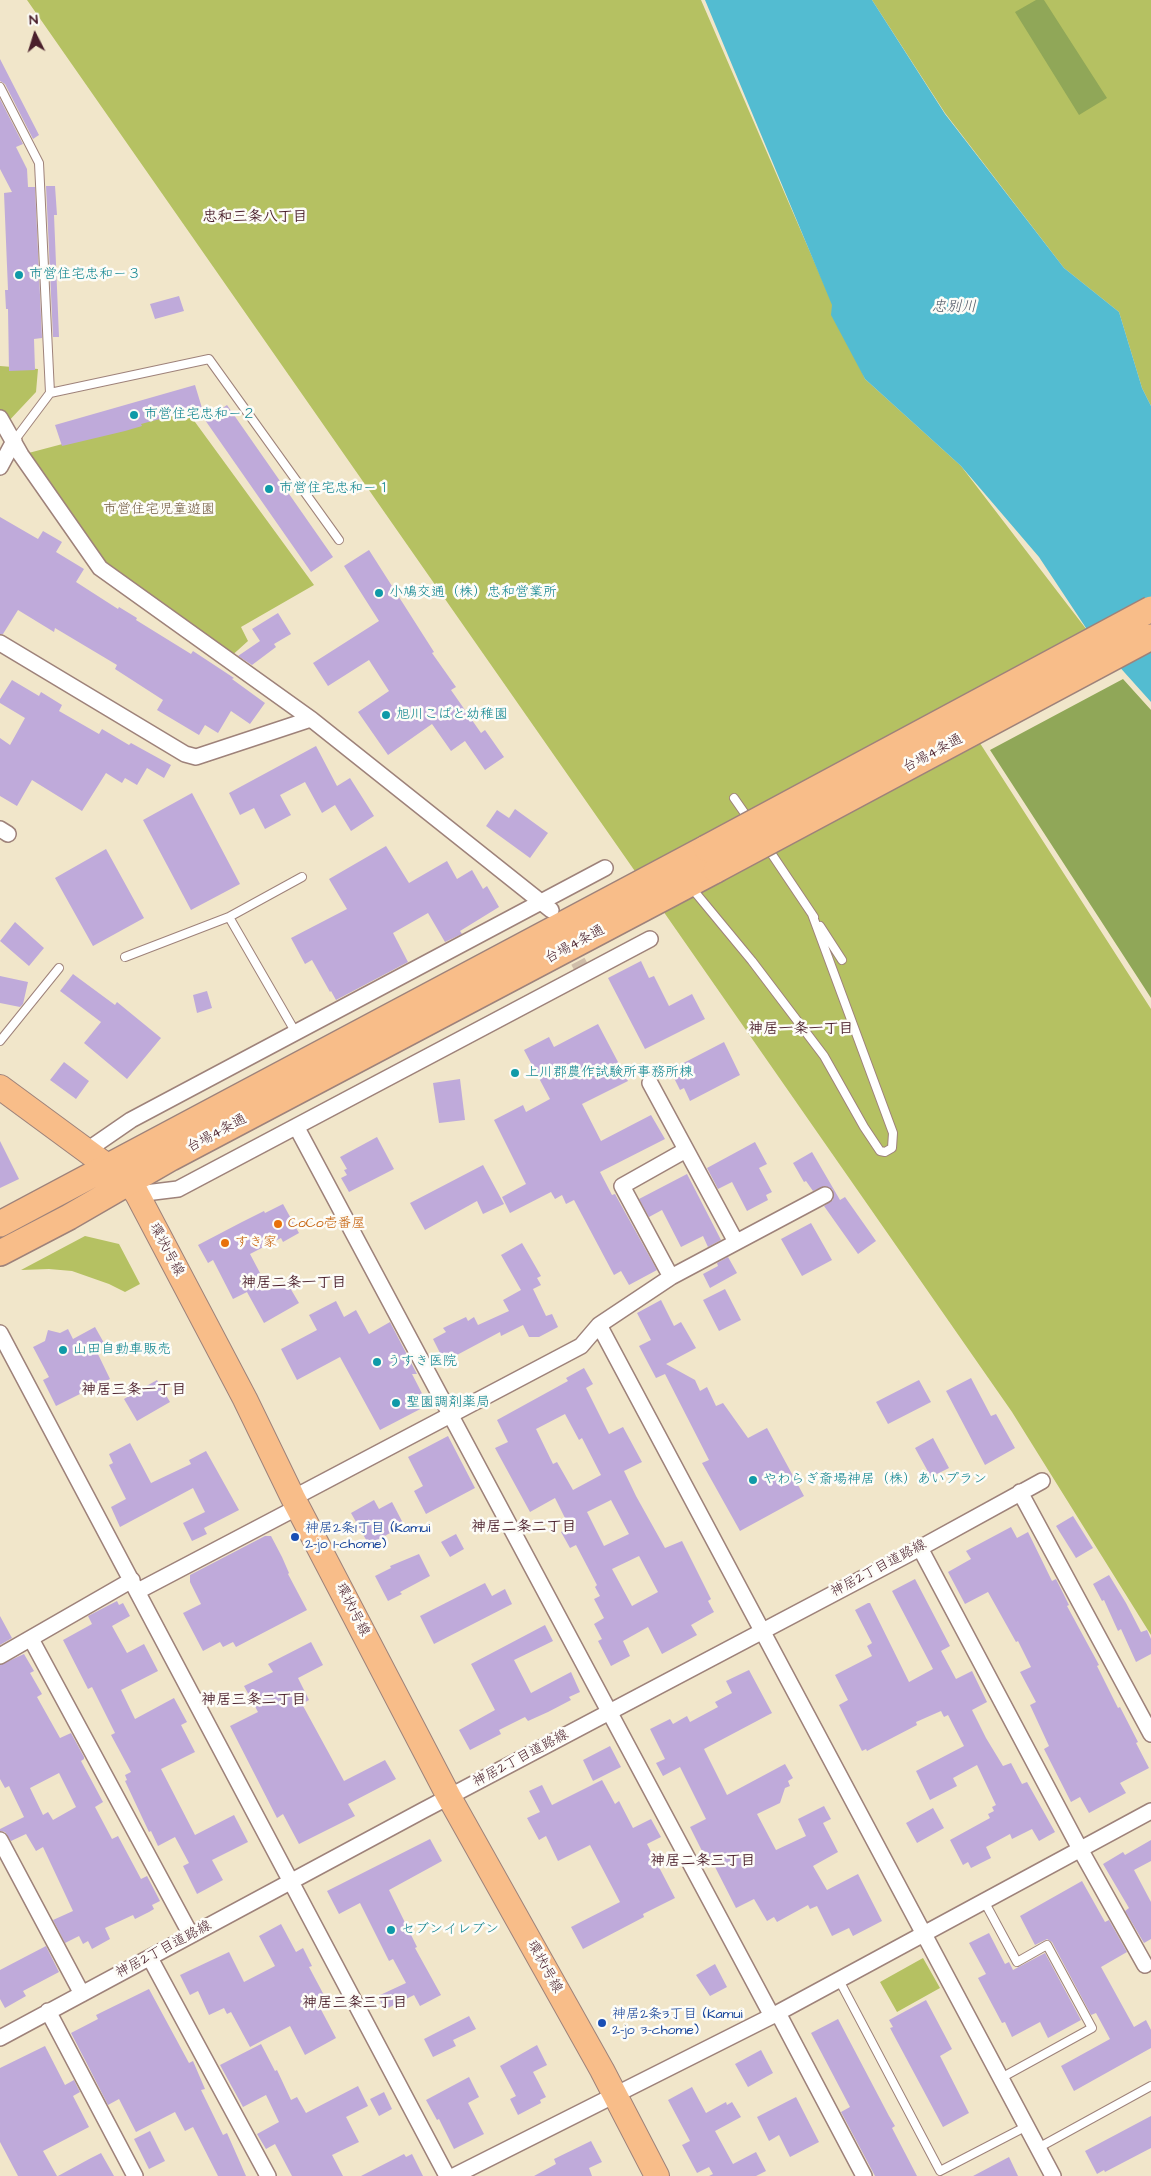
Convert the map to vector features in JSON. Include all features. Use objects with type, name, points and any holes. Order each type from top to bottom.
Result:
[{"type":"highway","name":"台場4条通","points":[[0,1253],[69,1217],[133,1188],[682,874],[706,848],[1151,609]]},
{"type":"highway","name":"台場4条通","points":[[0,1224],[107,1166],[682,874],[716,870],[1151,637]]},
{"type":"main road","name":"環状1号線","points":[[0,1087],[107,1166],[133,1188],[246,1399],[296,1503],[449,1797],[615,2095],[657,2176]]},
{"type":"street","points":[[0,418],[21,455],[100,568],[310,718],[547,906]]},
{"type":"street","points":[[1,462],[14,441]]},
{"type":"street","points":[[0,643],[185,754],[196,757],[310,718]]},
{"type":"street","points":[[86,1151],[132,1120],[296,1033],[547,906],[605,868]]},
{"type":"street","points":[[133,1188],[178,1189],[297,1128],[583,971],[650,939]]},
{"type":"street","points":[[650,1083],[736,1242]]},
{"type":"street","points":[[297,1128],[608,1714],[864,2176]]},
{"type":"street","points":[[670,1276],[622,1186],[686,1150]]},
{"type":"street","points":[[0,1656],[296,1503],[450,1415],[581,1346],[599,1325],[670,1276],[825,1195]]},
{"type":"street","points":[[599,1325],[761,1632],[1053,2176]]},
{"type":"street","points":[[0,1334],[447,2176]]},
{"type":"street","name":"神居2丁目道路線","points":[[0,2038],[449,1797],[920,1548],[1042,1480]]},
{"type":"street","points":[[1020,1492],[1151,1734]]},
{"type":"street","points":[[920,1548],[1080,1849],[1145,1965]]},
{"type":"street","points":[[31,1639],[191,1935]]},
{"type":"street","points":[[454,2176],[775,2015],[984,1900],[1080,1849],[1150,1815]]},
{"type":"street","points":[[0,1840],[82,1994]]},
{"type":"street","points":[[150,1958],[268,2176]]},
{"type":"street","points":[[48,2011],[135,2176]]},
{"type":"lane","points":[[0,87],[39,163],[50,393],[14,441]]},
{"type":"lane","points":[[50,393],[209,359],[339,540]]},
{"type":"lane","points":[[734,798],[756,831]]},
{"type":"lane","points":[[762,839],[842,960]]},
{"type":"lane","points":[[682,874],[752,961],[824,1056],[864,1127],[880,1151],[884,1152],[892,1148],[893,1133],[812,914]]},
{"type":"lane","points":[[125,957],[229,918],[302,877]]},
{"type":"lane","points":[[229,918],[296,1033]]},
{"type":"lane","points":[[0,1041],[59,968]]},
{"type":"lane","points":[[984,1900],[1017,1962],[1047,1945],[1092,2028],[1001,2078]]},
{"type":"lane","points":[[839,1980],[940,2171],[1027,2126]]},
{"type":"lane","points":[[1038,2148],[1151,2086]]},
{"type":"green space","points":[[27,0],[701,0],[865,379],[961,466],[1090,634],[639,877]]},
{"type":"green space","points":[[872,0],[1151,0],[1151,406],[1142,388],[1119,312],[1064,268],[945,113]]},
{"type":"green space","points":[[1036,0],[1044,0],[1107,98],[1079,115],[1015,12]]},
{"type":"green space","points":[[0,366],[38,369],[36,392],[5,425],[0,418]]},
{"type":"green space","name":"市営住宅児童遊園","points":[[187,411],[314,585],[241,627],[248,641],[228,659],[100,568],[21,455]]},
{"type":"green space","points":[[1123,679],[1151,710],[1151,998],[990,750]]},
{"type":"green space","points":[[976,737],[1151,1009],[1151,1635],[1012,1412],[661,908]]},
{"type":"green space","points":[[85,1236],[119,1244],[140,1284],[125,1292],[109,1284],[72,1271],[49,1269],[21,1270]]},
{"type":"green space","points":[[923,1958],[940,1988],[897,2012],[880,1982]]},
{"type":"water","name":"忠別川","points":[[705,0],[872,0],[945,114],[1064,268],[1119,312],[1142,388],[1151,406],[1151,702],[1090,634],[1039,557],[961,466],[865,379],[831,315],[832,305]]},
{"type":"building","points":[[0,59],[39,135],[33,139],[5,84],[0,81]]},
{"type":"building","name":"市営住宅忠和－３","points":[[0,99],[23,144],[16,147],[27,169],[28,187],[35,187],[42,338],[34,339],[35,370],[9,371],[8,309],[6,309],[5,290],[8,290],[4,193],[12,192],[0,169]]},
{"type":"building","points":[[46,186],[55,186],[57,215],[54,215],[59,337],[53,337]]},
{"type":"building","points":[[179,296],[184,311],[155,319],[150,304]]},
{"type":"building","name":"市営住宅忠和－２","points":[[195,385],[202,408],[141,424],[142,426],[125,431],[62,446],[55,425]]},
{"type":"building","name":"市営住宅忠和－１","points":[[227,405],[333,557],[311,572],[205,420]]},
{"type":"building","points":[[0,517],[38,539],[43,531],[62,542],[56,552],[84,569],[76,582],[118,609],[119,607],[137,618],[136,620],[191,654],[193,651],[234,678],[232,679],[265,703],[250,724],[231,711],[218,733],[205,725],[199,735],[157,710],[163,700],[115,669],[117,665],[55,628],[54,632],[18,610],[3,634],[0,634]]},
{"type":"building","points":[[369,550],[434,652],[432,653],[456,687],[451,690],[481,733],[485,730],[504,757],[485,770],[465,741],[451,751],[432,724],[388,755],[358,712],[389,691],[369,660],[328,686],[313,663],[379,621],[344,566]]},
{"type":"building","points":[[278,613],[291,634],[274,644],[276,647],[252,665],[238,656],[260,641],[252,629]]},
{"type":"building","points":[[12,680],[39,696],[41,692],[62,705],[59,711],[99,734],[102,729],[129,745],[131,743],[171,765],[164,778],[147,768],[137,785],[125,778],[122,783],[106,773],[82,811],[32,780],[17,806],[0,796],[0,738],[10,745],[25,718],[0,703],[0,699]]},
{"type":"building","points":[[316,746],[337,786],[350,778],[374,816],[351,831],[335,805],[322,813],[305,782],[280,795],[291,815],[265,829],[254,808],[240,815],[229,793]]},
{"type":"building","points":[[192,793],[240,884],[191,910],[143,820]]},
{"type":"building","points":[[515,809],[548,833],[530,858],[486,826],[497,810],[509,818]]},
{"type":"building","points":[[386,846],[409,883],[447,861],[457,879],[472,870],[483,889],[487,886],[499,907],[460,931],[462,934],[445,942],[428,913],[393,933],[408,962],[336,1000],[312,960],[305,964],[291,938],[347,909],[329,879]]},
{"type":"building","points":[[106,849],[144,918],[93,946],[55,878]]},
{"type":"building","points":[[15,922],[44,948],[29,966],[0,941]]},
{"type":"building","points":[[641,961],[649,978],[654,976],[669,1006],[692,994],[705,1019],[645,1049],[608,978]]},
{"type":"building","points":[[73,974],[115,1005],[117,1002],[161,1038],[127,1079],[84,1043],[101,1022],[60,991]]},
{"type":"building","points":[[0,976],[28,982],[23,1004],[20,1007],[0,1003]]},
{"type":"building","points":[[207,991],[212,1008],[197,1013],[193,995]]},
{"type":"building","points":[[598,1024],[628,1081],[582,1104],[601,1141],[651,1115],[665,1139],[600,1172],[612,1195],[615,1194],[657,1270],[629,1285],[621,1271],[614,1275],[574,1200],[566,1204],[562,1195],[555,1199],[551,1192],[510,1213],[502,1197],[526,1184],[494,1120],[523,1105],[526,1112],[550,1099],[524,1050],[549,1037],[554,1047]]},
{"type":"building","points":[[724,1042],[740,1075],[690,1101],[684,1088],[680,1090],[670,1070]]},
{"type":"building","points":[[64,1062],[89,1081],[76,1099],[50,1080]]},
{"type":"building","points":[[460,1079],[465,1120],[439,1123],[433,1083]]},
{"type":"building","points":[[377,1137],[394,1169],[349,1192],[341,1178],[347,1175],[344,1170],[347,1169],[340,1157]]},
{"type":"building","points":[[0,1141],[19,1179],[0,1188]]},
{"type":"building","points":[[755,1142],[767,1164],[759,1168],[772,1192],[766,1195],[768,1200],[747,1211],[732,1182],[718,1189],[707,1168]]},
{"type":"building","points":[[812,1152],[840,1200],[845,1197],[876,1241],[858,1254],[824,1206],[833,1200],[833,1190],[825,1186],[813,1191],[806,1181],[804,1182],[793,1163]]},
{"type":"building","points":[[483,1165],[504,1204],[483,1214],[477,1201],[425,1230],[410,1203]]},
{"type":"building","points":[[687,1174],[721,1240],[708,1247],[703,1236],[681,1247],[662,1210],[649,1217],[639,1199]]},
{"type":"building","points":[[283,1204],[299,1233],[283,1242],[281,1238],[250,1254],[269,1290],[286,1281],[299,1303],[264,1323],[247,1292],[233,1299],[213,1260],[208,1263],[198,1245],[264,1211],[265,1213]]},
{"type":"building","points":[[811,1223],[832,1260],[802,1276],[781,1239]]},
{"type":"building","points":[[522,1243],[541,1276],[537,1278],[541,1285],[533,1289],[546,1316],[552,1314],[558,1327],[539,1337],[529,1337],[523,1325],[501,1336],[500,1332],[455,1356],[454,1353],[443,1359],[433,1339],[446,1332],[443,1328],[466,1317],[468,1321],[474,1317],[478,1325],[509,1311],[503,1300],[521,1290],[501,1255]]},
{"type":"building","points":[[728,1257],[737,1273],[710,1288],[703,1274],[718,1266],[717,1263]]},
{"type":"building","points":[[725,1289],[741,1320],[719,1331],[703,1300]]},
{"type":"building","points":[[661,1300],[674,1326],[681,1322],[696,1348],[666,1364],[695,1380],[700,1391],[707,1387],[716,1406],[723,1403],[748,1438],[767,1428],[804,1496],[740,1531],[702,1463],[709,1460],[665,1374],[656,1378],[639,1346],[651,1340],[637,1313]]},
{"type":"building","points":[[336,1301],[344,1317],[356,1310],[369,1334],[390,1322],[417,1374],[412,1374],[428,1405],[380,1430],[340,1357],[297,1380],[281,1349],[317,1330],[309,1315]]},
{"type":"building","points":[[95,1327],[104,1343],[95,1348],[110,1379],[56,1406],[43,1380],[49,1377],[33,1347],[45,1341],[48,1330],[60,1333],[68,1329],[73,1339]]},
{"type":"building","points":[[584,1368],[593,1384],[586,1388],[609,1434],[623,1427],[642,1462],[624,1471],[636,1496],[665,1548],[682,1541],[711,1599],[708,1601],[714,1612],[691,1625],[697,1635],[662,1654],[648,1627],[623,1641],[630,1656],[611,1666],[598,1641],[602,1639],[594,1624],[604,1618],[594,1599],[600,1596],[595,1587],[597,1585],[576,1545],[570,1548],[561,1532],[570,1528],[555,1498],[530,1512],[495,1448],[508,1442],[497,1420],[568,1381],[566,1378]],"holes":[[[565,1414],[579,1440],[582,1438],[601,1475],[573,1490],[557,1462],[553,1464],[536,1429]],[[611,1500],[629,1534],[604,1546],[587,1512]],[[639,1556],[658,1592],[632,1606],[612,1569]]]},
{"type":"building","points":[[971,1378],[991,1416],[996,1414],[1015,1448],[985,1465],[946,1391]]},
{"type":"building","points":[[157,1380],[170,1402],[137,1421],[124,1399]]},
{"type":"building","points":[[919,1380],[931,1402],[888,1424],[876,1402]]},
{"type":"building","points":[[448,1436],[475,1488],[426,1514],[414,1491],[423,1486],[408,1457]]},
{"type":"building","points":[[933,1438],[949,1468],[931,1477],[915,1448]]},
{"type":"building","points":[[130,1443],[151,1483],[191,1464],[189,1460],[206,1451],[239,1510],[204,1528],[207,1534],[192,1541],[183,1523],[205,1512],[193,1488],[120,1527],[111,1507],[126,1499],[109,1465],[113,1463],[109,1454]]},
{"type":"building","points":[[374,1500],[379,1509],[392,1502],[404,1525],[369,1545],[351,1513]]},
{"type":"building","points":[[1073,1516],[1093,1548],[1076,1558],[1056,1526]]},
{"type":"building","points":[[1011,1527],[1017,1538],[1028,1532],[1052,1581],[1056,1579],[1069,1605],[1067,1606],[1099,1665],[1097,1666],[1118,1708],[1120,1707],[1138,1742],[1136,1743],[1149,1768],[1120,1783],[1126,1793],[1089,1813],[1080,1797],[1071,1802],[1044,1749],[1049,1746],[1030,1705],[1036,1702],[1020,1672],[1031,1667],[1018,1641],[1016,1642],[988,1592],[965,1604],[948,1572],[971,1559],[966,1551]]},
{"type":"building","points":[[456,1534],[464,1549],[450,1557],[441,1542]]},
{"type":"building","points":[[265,1536],[271,1536],[307,1610],[236,1647],[233,1642],[223,1647],[220,1642],[203,1651],[183,1613],[201,1604],[190,1582],[190,1575]]},
{"type":"building","points":[[419,1554],[430,1576],[400,1592],[402,1594],[388,1601],[375,1576],[391,1568],[390,1566]]},
{"type":"building","points":[[1109,1575],[1141,1632],[1147,1630],[1151,1639],[1151,1654],[1136,1662],[1121,1629],[1118,1631],[1104,1600],[1102,1601],[1093,1584]]},
{"type":"building","points":[[915,1579],[950,1646],[941,1651],[956,1679],[972,1671],[987,1702],[972,1710],[986,1738],[1003,1766],[1011,1763],[1022,1784],[1027,1782],[1055,1832],[1039,1841],[1032,1829],[1012,1839],[1010,1834],[986,1847],[991,1858],[971,1868],[968,1862],[963,1865],[950,1840],[990,1818],[988,1814],[994,1811],[992,1807],[996,1805],[977,1765],[953,1778],[957,1786],[930,1800],[916,1771],[964,1746],[948,1715],[944,1717],[941,1711],[916,1722],[917,1725],[867,1751],[866,1749],[862,1751],[839,1705],[848,1700],[835,1675],[872,1656],[867,1646],[872,1643],[855,1610],[868,1603],[870,1603],[909,1682],[933,1669],[892,1591]]},
{"type":"building","points":[[485,1583],[492,1596],[505,1589],[512,1604],[434,1644],[420,1616]]},
{"type":"building","points":[[117,1601],[119,1605],[123,1603],[130,1616],[112,1626],[127,1653],[144,1644],[158,1671],[121,1690],[135,1719],[174,1698],[187,1722],[181,1725],[195,1752],[161,1769],[195,1835],[234,1815],[248,1842],[212,1860],[223,1880],[197,1894],[183,1866],[189,1863],[175,1837],[158,1846],[151,1831],[149,1832],[125,1781],[127,1780],[125,1775],[131,1772],[111,1735],[115,1733],[92,1687],[88,1689],[63,1640],[92,1624],[88,1616]]},
{"type":"building","points":[[0,1616],[12,1638],[0,1645]]},
{"type":"building","points":[[545,1625],[553,1641],[514,1660],[531,1693],[571,1672],[580,1692],[569,1697],[571,1700],[548,1712],[528,1721],[525,1717],[499,1730],[501,1734],[470,1750],[459,1730],[495,1710],[471,1664]]},
{"type":"building","points":[[311,1642],[323,1665],[298,1678],[309,1700],[302,1704],[344,1781],[385,1760],[396,1779],[348,1804],[355,1816],[299,1844],[283,1814],[277,1818],[230,1726],[258,1712],[244,1686],[273,1672],[268,1664]]},
{"type":"building","points":[[24,1654],[34,1671],[30,1673],[42,1694],[37,1697],[60,1738],[71,1733],[84,1757],[81,1761],[103,1802],[95,1807],[112,1839],[118,1836],[141,1879],[147,1876],[160,1901],[152,1905],[154,1909],[135,1919],[133,1915],[105,1928],[110,1939],[92,1949],[88,1941],[83,1944],[79,1936],[65,1943],[53,1920],[73,1911],[43,1847],[36,1851],[26,1834],[11,1841],[5,1832],[0,1831],[0,1829],[24,1817],[9,1786],[5,1788],[0,1779],[0,1665]],"holes":[[[59,1773],[76,1807],[53,1820],[48,1812],[43,1815],[30,1788]]]},
{"type":"building","points":[[749,1670],[772,1713],[704,1749],[727,1795],[785,1764],[793,1778],[788,1781],[790,1786],[785,1788],[780,1803],[757,1814],[776,1850],[806,1836],[798,1819],[824,1806],[831,1819],[823,1823],[838,1852],[813,1866],[827,1890],[858,1874],[882,1921],[853,1936],[849,1928],[832,1936],[817,1906],[810,1909],[808,1905],[777,1922],[774,1917],[767,1921],[754,1899],[736,1908],[713,1863],[709,1865],[690,1827],[706,1819],[680,1767],[663,1776],[656,1763],[665,1759],[650,1729],[670,1719],[673,1724],[687,1716],[690,1722],[718,1707],[715,1702],[732,1693],[726,1681]]},
{"type":"building","points":[[610,1746],[621,1767],[593,1781],[583,1760]]},
{"type":"building","points":[[602,1780],[615,1804],[619,1801],[633,1828],[651,1819],[661,1837],[647,1844],[675,1898],[643,1914],[644,1917],[583,1949],[571,1927],[620,1902],[590,1845],[558,1861],[546,1836],[539,1840],[527,1818],[540,1812],[529,1791],[542,1785],[552,1805]]},
{"type":"building","points":[[933,1808],[944,1828],[917,1843],[906,1823]]},
{"type":"building","points":[[430,1839],[442,1861],[389,1890],[417,1947],[415,1948],[441,1995],[420,2006],[414,1995],[384,2010],[378,1996],[406,1983],[393,1959],[389,1961],[360,1903],[339,1914],[327,1891]]},
{"type":"building","points":[[1151,1840],[1151,1861],[1134,1870],[1151,1902],[1151,1939],[1144,1943],[1125,1911],[1129,1908],[1103,1864],[1123,1852],[1125,1855]]},
{"type":"building","points":[[1082,1881],[1105,1922],[1109,1920],[1127,1952],[1101,1967],[1134,2027],[1146,2020],[1151,2030],[1151,2048],[1074,2091],[1061,2066],[1110,2039],[1096,2013],[1091,2015],[1052,1942],[1047,1939],[1035,1945],[1020,1916]]},
{"type":"building","points":[[281,1924],[296,1952],[303,1948],[312,1966],[309,1967],[325,1997],[317,2002],[336,2038],[305,2055],[290,2026],[250,2047],[231,2012],[227,2014],[224,2008],[209,2015],[198,1991],[190,1995],[180,1975],[229,1952],[244,1982],[275,1966],[259,1936]]},
{"type":"building","points":[[989,1933],[1005,1964],[1009,1962],[1013,1970],[1045,1953],[1081,2020],[1048,2038],[1040,2022],[1012,2037],[1005,2022],[1002,2023],[978,1978],[986,1974],[969,1943]]},
{"type":"building","points":[[46,1946],[59,1972],[23,1991],[26,1996],[5,2008],[0,1999],[0,1970]]},
{"type":"building","points":[[715,1964],[727,1987],[710,1996],[696,1975]]},
{"type":"building","points":[[149,1989],[189,2063],[193,2061],[205,2089],[201,2090],[223,2135],[227,2133],[246,2176],[218,2176],[193,2127],[185,2131],[175,2112],[136,2132],[119,2099],[108,2105],[71,2033],[98,2019],[96,2015]]},
{"type":"building","points":[[926,2000],[952,2049],[940,2056],[969,2113],[943,2127],[890,2028],[893,2027],[889,2020]]},
{"type":"building","points":[[469,2016],[476,2029],[453,2040],[456,2046],[433,2057],[424,2039]]},
{"type":"building","points":[[838,2019],[895,2126],[892,2128],[917,2176],[875,2176],[841,2112],[850,2107],[811,2033]]},
{"type":"building","points":[[261,2044],[275,2071],[277,2070],[291,2100],[297,2097],[306,2113],[358,2086],[368,2106],[346,2117],[359,2142],[332,2155],[343,2176],[292,2176],[275,2144],[266,2149],[257,2134],[279,2122],[266,2095],[243,2107],[220,2065]]},
{"type":"building","points":[[537,2045],[547,2065],[533,2072],[546,2097],[540,2100],[541,2103],[518,2115],[510,2099],[516,2096],[500,2066]]},
{"type":"building","points":[[45,2046],[65,2085],[74,2080],[80,2092],[73,2096],[89,2127],[43,2151],[57,2176],[18,2176],[0,2142],[0,2068]]},
{"type":"building","points":[[761,2050],[773,2073],[748,2087],[735,2064]]},
{"type":"building","points":[[469,2077],[479,2097],[468,2103],[484,2134],[454,2149],[439,2119],[437,2120],[426,2100]]},
{"type":"building","points":[[692,2087],[706,2113],[726,2102],[727,2105],[732,2102],[741,2117],[715,2131],[733,2164],[756,2152],[766,2171],[756,2176],[709,2176],[713,2174],[709,2167],[697,2173],[682,2145],[690,2141],[668,2100]]},
{"type":"building","points":[[384,2092],[392,2109],[379,2116],[370,2099]]},
{"type":"building","points":[[796,2097],[819,2142],[790,2157],[779,2135],[769,2141],[757,2117]]},
{"type":"building","points":[[1151,2116],[1151,2148],[1105,2172],[1104,2170],[1097,2174],[1085,2151]]},
{"type":"building","points":[[150,2131],[165,2161],[149,2169],[134,2139]]},
{"type":"building","points":[[591,2141],[602,2162],[589,2168],[592,2176],[534,2176],[556,2164],[554,2159]]},
{"type":"building","points":[[101,2153],[114,2176],[58,2176],[91,2158]]},
{"type":"building","points":[[404,2154],[406,2157],[412,2154],[423,2176],[361,2176]]},
{"type":"building","points":[[1009,2157],[1018,2176],[973,2176]]},
{"type":"tunnel","points":[[567,941],[581,967]]},
{"type":"place","name":"市営住宅忠和－３","points":[[19,275]]},
{"type":"place","name":"市営住宅忠和－２","points":[[134,415]]},
{"type":"place","name":"市営住宅忠和－１","points":[[269,489]]},
{"type":"place","name":"小鳩交通（株）忠和営業所","points":[[379,593]]},
{"type":"place","name":"旭川こばと幼稚園","points":[[386,715]]},
{"type":"place","name":"上川郡農作試験所事務所棟","points":[[515,1073]]},
{"type":"place","name":"CoCo壱番屋","points":[[278,1224]]},
{"type":"place","name":"すき家","points":[[225,1243]]},
{"type":"place","name":"山田自動車販売","points":[[63,1350]]},
{"type":"place","name":"うすき医院","points":[[377,1362]]},
{"type":"place","name":"聖園調剤薬局","points":[[396,1403]]},
{"type":"place","name":"やわらぎ斎場神居（株）あいプラン","points":[[753,1480]]},
{"type":"place","name":"神居2条1丁目 (Kamui 2-jo 1-chome)","points":[[295,1537]]},
{"type":"place","name":"セブンイレブン","points":[[391,1930]]},
{"type":"place","name":"神居2条3丁目 (Kamui 2-jo 3-chome)","points":[[602,2023]]},
{"type":"district","name":"忠和三条八丁目","points":[[255,218]]},
{"type":"district","name":"神居一条一丁目","points":[[801,1030]]},
{"type":"district","name":"神居二条一丁目","points":[[294,1284]]},
{"type":"district","name":"神居三条一丁目","points":[[134,1391]]},
{"type":"district","name":"神居二条二丁目","points":[[524,1528]]},
{"type":"district","name":"神居三条二丁目","points":[[254,1701]]},
{"type":"district","name":"神居二条三丁目","points":[[703,1862]]},
{"type":"district","name":"神居三条三丁目","points":[[355,2004]]}]
